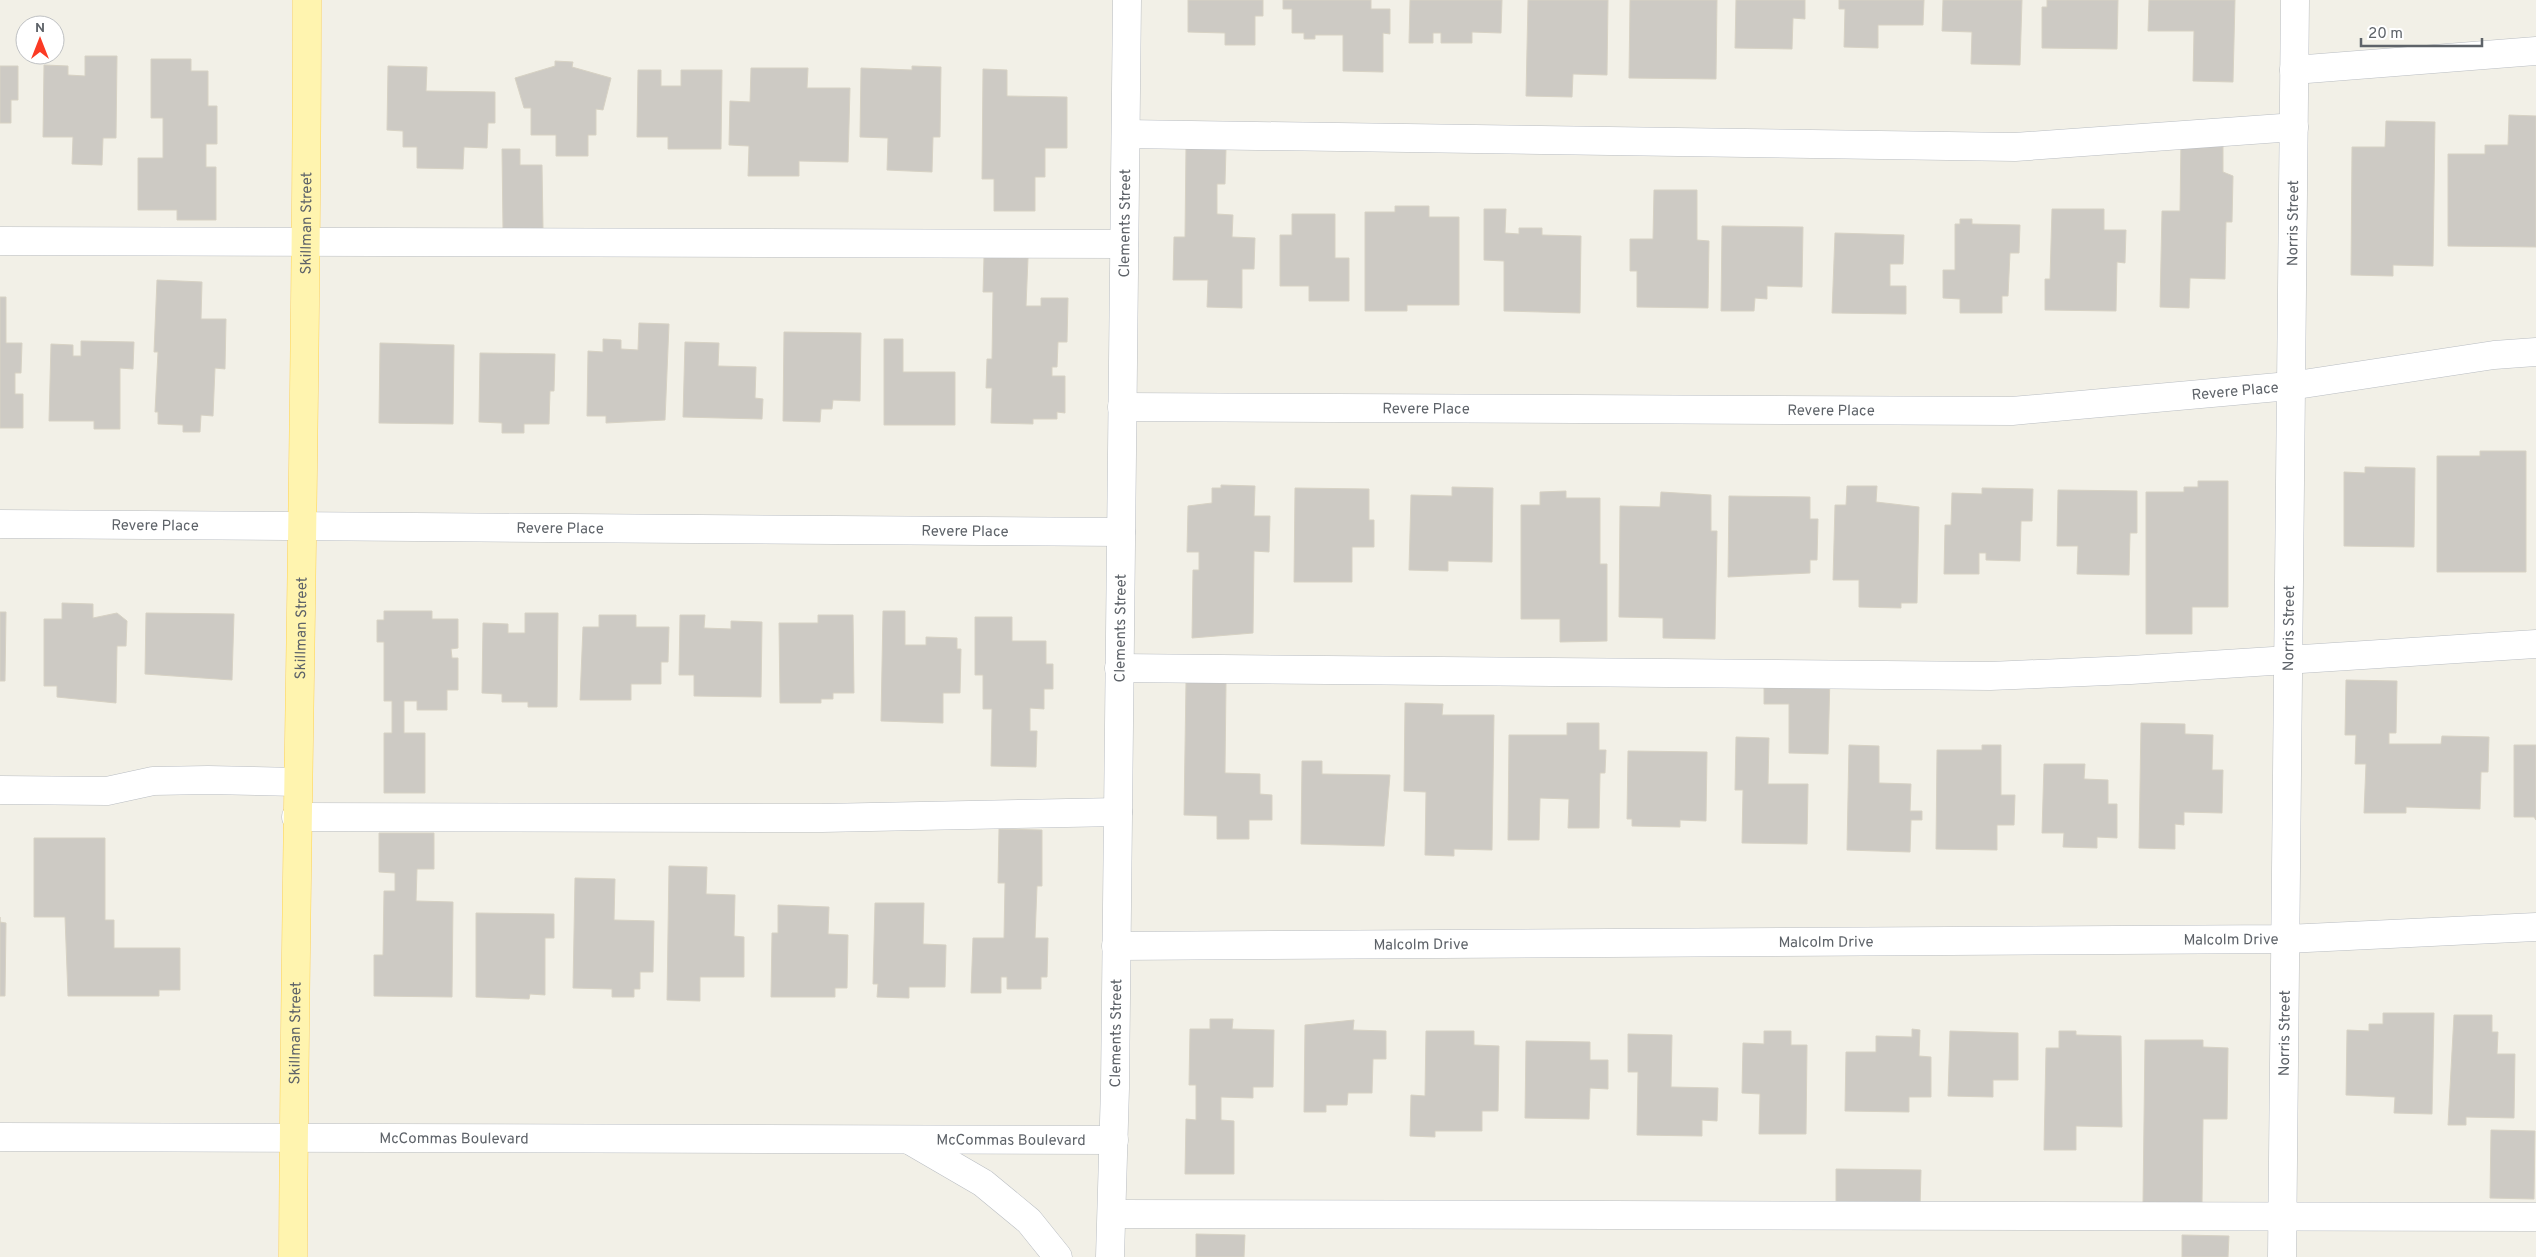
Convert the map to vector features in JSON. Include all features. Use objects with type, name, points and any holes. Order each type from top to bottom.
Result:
[{"type":"main road","name":"Skillman Street","points":[[293,1257],[296,817],[307,243],[307,0]]},
{"type":"street","name":"Clements Street","points":[[1110,1257],[1114,1140],[1127,0]]},
{"type":"street","name":"Norris Street","points":[[2282,1257],[2295,0]]},
{"type":"street","points":[[2294,70],[2536,51]]},
{"type":"street","points":[[1126,134],[2015,147],[2294,127]]},
{"type":"street","points":[[0,241],[1124,244]]},
{"type":"street","name":"Revere Place","points":[[1122,406],[2012,411],[2290,386],[2494,355],[2536,352]]},
{"type":"street","name":"Revere Place","points":[[0,524],[1121,532]]},
{"type":"street","points":[[1119,668],[1990,676],[2288,661],[2536,644]]},
{"type":"street","points":[[0,790],[107,790],[153,781],[180,780],[297,782]]},
{"type":"street","points":[[296,817],[822,818],[1118,812]]},
{"type":"street","name":"Malcolm Drive","points":[[1116,946],[2286,939],[2536,927]]},
{"type":"street","name":"McCommas Boulevard","points":[[0,1137],[1114,1140]]},
{"type":"street","name":"McCommas Boulevard","points":[[908,1139],[983,1183],[1029,1221],[1058,1257]]},
{"type":"street","points":[[1112,1214],[2536,1217]]},
{"type":"building","points":[[1188,0],[1263,0],[1263,16],[1255,16],[1255,45],[1225,45],[1225,33],[1188,32]]},
{"type":"building","points":[[1283,0],[1371,0],[1371,9],[1390,9],[1390,34],[1383,33],[1383,72],[1343,71],[1343,35],[1315,35],[1315,39],[1304,39],[1304,33],[1292,33],[1292,9],[1283,9]]},
{"type":"building","points":[[1410,0],[1502,0],[1501,33],[1472,32],[1472,43],[1441,43],[1441,33],[1433,33],[1433,43],[1409,43]]},
{"type":"building","points":[[1528,0],[1608,0],[1607,75],[1573,74],[1572,97],[1526,96]]},
{"type":"building","points":[[1630,0],[1717,0],[1716,79],[1629,78]]},
{"type":"building","points":[[1736,0],[1805,0],[1805,19],[1793,18],[1792,49],[1735,48]]},
{"type":"building","points":[[1839,0],[1924,0],[1923,25],[1878,25],[1878,48],[1844,47],[1845,9],[1839,9]]},
{"type":"building","points":[[1943,0],[2022,0],[2020,65],[1971,64],[1972,32],[1942,31]]},
{"type":"building","points":[[2047,0],[2118,0],[2117,49],[2042,48],[2042,7],[2047,7]]},
{"type":"building","points":[[2149,0],[2235,0],[2233,82],[2193,81],[2194,31],[2148,31]]},
{"type":"building","points":[[85,56],[117,56],[116,138],[103,138],[102,165],[72,164],[73,137],[43,137],[44,65],[68,66],[68,75],[85,76]]},
{"type":"building","points":[[151,59],[191,59],[191,71],[208,71],[208,106],[217,106],[217,144],[206,144],[206,167],[216,167],[216,220],[177,220],[177,210],[138,210],[138,158],[163,158],[163,118],[151,118]]},
{"type":"building","points":[[555,61],[573,62],[572,67],[611,78],[603,110],[596,109],[596,135],[588,135],[588,156],[556,156],[556,135],[531,135],[531,108],[524,108],[515,78],[555,66]]},
{"type":"building","points":[[0,66],[18,66],[18,100],[11,100],[11,123],[0,123]]},
{"type":"building","points":[[388,66],[427,67],[426,91],[495,92],[495,123],[488,123],[487,148],[464,147],[463,169],[417,168],[417,147],[403,147],[403,131],[387,130]]},
{"type":"building","points":[[912,66],[941,67],[940,137],[933,137],[932,172],[887,170],[888,138],[860,137],[861,68],[912,70]]},
{"type":"building","points":[[751,68],[808,68],[807,88],[850,88],[848,162],[799,161],[799,176],[748,176],[749,146],[729,145],[730,101],[750,102]]},
{"type":"building","points":[[983,69],[1007,70],[1007,96],[1067,97],[1067,148],[1045,148],[1045,177],[1035,177],[1035,211],[994,211],[994,179],[982,179]]},
{"type":"building","points":[[638,70],[661,70],[661,86],[681,86],[681,70],[722,70],[721,149],[668,149],[668,137],[637,137]]},
{"type":"building","points":[[2509,115],[2536,116],[2536,247],[2448,246],[2448,154],[2485,154],[2485,145],[2508,145]]},
{"type":"building","points":[[2386,121],[2435,122],[2433,266],[2393,265],[2393,276],[2351,275],[2352,147],[2385,147]]},
{"type":"building","points":[[2181,139],[2223,140],[2223,172],[2233,176],[2232,222],[2226,222],[2225,279],[2190,278],[2189,308],[2160,307],[2162,211],[2180,211]]},
{"type":"building","points":[[1186,147],[1226,148],[1225,184],[1217,184],[1217,214],[1233,215],[1232,237],[1255,238],[1254,269],[1242,269],[1242,308],[1207,307],[1208,280],[1173,280],[1174,237],[1185,237]]},
{"type":"building","points":[[502,149],[520,149],[520,165],[542,165],[543,229],[503,229]]},
{"type":"building","points":[[1654,190],[1697,190],[1697,240],[1709,241],[1708,308],[1637,307],[1637,271],[1630,271],[1630,239],[1653,239]]},
{"type":"building","points":[[1395,206],[1429,206],[1429,217],[1459,217],[1459,305],[1407,305],[1407,311],[1365,311],[1365,212],[1395,212]]},
{"type":"building","points":[[1484,209],[1506,209],[1505,233],[1519,234],[1519,228],[1542,228],[1542,235],[1581,236],[1580,313],[1504,311],[1504,261],[1484,260]]},
{"type":"building","points":[[2052,209],[2104,209],[2104,230],[2126,230],[2125,263],[2117,262],[2116,311],[2045,310],[2045,279],[2050,279]]},
{"type":"building","points":[[1292,214],[1335,214],[1335,258],[1349,258],[1349,301],[1309,301],[1309,286],[1280,286],[1280,235],[1292,235]]},
{"type":"building","points":[[1960,219],[1972,219],[1972,224],[2020,225],[2019,253],[2010,253],[2008,296],[2002,296],[2002,313],[1960,313],[1960,299],[1943,298],[1943,270],[1955,270],[1955,224],[1960,224]]},
{"type":"building","points":[[1722,226],[1803,227],[1802,287],[1767,286],[1767,299],[1755,298],[1754,311],[1721,311]]},
{"type":"building","points":[[1835,233],[1904,235],[1903,264],[1890,264],[1890,286],[1906,286],[1906,314],[1832,313]]},
{"type":"building","points":[[984,257],[1028,258],[1026,306],[1041,306],[1041,298],[1068,298],[1067,342],[1058,342],[1057,367],[1052,367],[1052,376],[1065,376],[1065,413],[1057,412],[1057,419],[1033,419],[1033,424],[991,423],[992,388],[986,388],[987,359],[992,359],[993,292],[983,292]]},
{"type":"building","points":[[157,280],[202,282],[201,319],[226,319],[225,369],[215,368],[213,416],[201,415],[200,432],[183,432],[183,425],[158,424],[158,412],[155,412],[158,352],[154,352]]},
{"type":"building","points":[[0,297],[6,297],[6,343],[22,343],[21,373],[15,373],[15,394],[23,394],[23,428],[0,428]]},
{"type":"building","points":[[639,323],[669,324],[665,420],[606,423],[606,416],[587,416],[588,351],[603,352],[603,339],[621,340],[621,349],[638,350]]},
{"type":"building","points":[[784,332],[861,333],[860,401],[833,400],[832,409],[821,409],[820,422],[783,421]]},
{"type":"building","points":[[884,339],[903,339],[903,372],[955,372],[955,425],[884,425]]},
{"type":"building","points":[[81,341],[134,342],[133,369],[120,368],[120,429],[94,429],[94,421],[49,421],[51,344],[73,345],[73,356],[81,356]]},
{"type":"building","points":[[685,342],[719,343],[718,366],[756,367],[755,398],[763,399],[762,419],[683,417]]},
{"type":"building","points":[[380,343],[454,345],[453,424],[379,423]]},
{"type":"building","points":[[480,353],[555,354],[554,391],[550,391],[549,424],[524,424],[524,433],[502,433],[502,423],[479,422]]},
{"type":"building","points":[[2480,451],[2526,451],[2526,572],[2437,572],[2437,456],[2480,456]]},
{"type":"building","points":[[2365,467],[2415,468],[2414,547],[2344,546],[2344,472],[2365,473]]},
{"type":"building","points":[[2198,481],[2228,481],[2228,607],[2192,607],[2192,634],[2146,634],[2146,492],[2184,492],[2184,487],[2198,487]]},
{"type":"building","points":[[1221,485],[1255,486],[1254,516],[1270,516],[1269,552],[1254,551],[1253,633],[1192,638],[1193,570],[1199,570],[1199,552],[1187,552],[1188,506],[1212,503],[1212,488],[1221,488]]},
{"type":"building","points":[[1847,486],[1877,486],[1876,502],[1919,507],[1917,603],[1901,603],[1901,608],[1859,607],[1859,580],[1833,580],[1835,505],[1846,505]]},
{"type":"building","points":[[1452,487],[1493,488],[1492,562],[1448,561],[1448,571],[1409,570],[1411,495],[1452,496]]},
{"type":"building","points":[[1295,488],[1369,489],[1369,520],[1374,520],[1374,547],[1352,547],[1352,582],[1294,582]]},
{"type":"building","points":[[1982,488],[2033,489],[2032,521],[2021,521],[2020,561],[1986,560],[1986,553],[1979,553],[1979,574],[1944,574],[1945,525],[1951,525],[1952,493],[1982,494]]},
{"type":"building","points":[[2058,490],[2137,491],[2137,533],[2130,533],[2129,575],[2077,574],[2078,546],[2057,546]]},
{"type":"building","points":[[1566,491],[1566,498],[1600,498],[1600,564],[1607,564],[1607,641],[1560,642],[1560,619],[1521,619],[1521,505],[1540,505],[1540,492]]},
{"type":"building","points":[[1661,492],[1711,495],[1711,531],[1717,531],[1715,639],[1663,638],[1663,618],[1619,617],[1620,506],[1660,507]]},
{"type":"building","points":[[1729,496],[1810,497],[1810,519],[1818,519],[1817,560],[1810,560],[1810,573],[1728,577]]},
{"type":"building","points":[[62,603],[93,604],[93,618],[117,613],[127,621],[126,646],[117,646],[116,703],[57,697],[57,686],[44,686],[44,619],[62,619]]},
{"type":"building","points":[[384,611],[432,611],[432,619],[458,619],[458,648],[451,649],[452,658],[458,658],[458,690],[447,690],[447,710],[417,710],[417,701],[404,701],[404,733],[425,733],[425,793],[384,793],[384,733],[392,733],[392,701],[384,701],[384,642],[377,642],[377,620],[384,620]]},
{"type":"building","points":[[883,611],[905,611],[905,645],[926,645],[926,637],[957,638],[957,649],[961,649],[960,693],[943,693],[943,723],[881,721]]},
{"type":"building","points":[[0,612],[6,612],[5,681],[0,681]]},
{"type":"building","points":[[146,613],[234,614],[232,680],[145,674]]},
{"type":"building","points":[[525,613],[558,613],[557,707],[528,707],[528,702],[502,702],[502,694],[482,693],[483,623],[508,624],[508,633],[525,633]]},
{"type":"building","points":[[599,615],[636,615],[636,627],[669,627],[668,662],[661,662],[661,684],[631,684],[631,700],[580,700],[583,627],[599,627]]},
{"type":"building","points":[[680,615],[705,615],[704,628],[731,629],[731,621],[762,622],[761,697],[694,696],[694,675],[679,675]]},
{"type":"building","points":[[818,615],[853,615],[854,693],[833,693],[833,699],[821,699],[821,703],[780,703],[779,623],[818,623]]},
{"type":"building","points":[[975,617],[1012,617],[1012,641],[1046,641],[1046,664],[1053,664],[1053,689],[1044,689],[1044,709],[1030,708],[1030,731],[1037,731],[1036,767],[991,766],[992,709],[983,709],[983,675],[975,675]]},
{"type":"building","points":[[1791,675],[1830,676],[1828,754],[1789,753],[1789,704],[1764,704],[1764,688],[1791,688]]},
{"type":"building","points":[[2346,680],[2397,681],[2396,733],[2389,733],[2389,744],[2441,744],[2442,736],[2489,737],[2488,772],[2481,772],[2480,809],[2406,807],[2406,813],[2364,813],[2366,764],[2355,764],[2356,735],[2345,735]]},
{"type":"building","points":[[1186,682],[1226,683],[1225,773],[1260,774],[1260,794],[1272,795],[1272,820],[1249,820],[1249,839],[1217,839],[1217,816],[1184,815]]},
{"type":"building","points":[[1405,703],[1443,704],[1442,715],[1494,715],[1492,850],[1454,849],[1454,856],[1425,855],[1426,792],[1404,791]]},
{"type":"building","points":[[1567,723],[1599,723],[1599,750],[1606,750],[1605,773],[1600,773],[1599,828],[1568,828],[1569,799],[1540,798],[1539,840],[1508,840],[1509,735],[1567,735]]},
{"type":"building","points":[[2141,723],[2185,724],[2185,734],[2213,735],[2212,770],[2223,770],[2222,813],[2184,812],[2184,825],[2175,824],[2175,849],[2139,848]]},
{"type":"building","points":[[1736,737],[1769,738],[1768,784],[1808,784],[1807,844],[1742,843],[1743,790],[1735,790]]},
{"type":"building","points":[[1849,745],[1879,746],[1879,783],[1911,784],[1910,811],[1922,811],[1922,820],[1911,820],[1910,852],[1847,850]]},
{"type":"building","points":[[1982,745],[2001,745],[2001,795],[2015,795],[2014,825],[1997,825],[1997,850],[1936,849],[1937,750],[1982,750]]},
{"type":"building","points":[[2514,745],[2536,745],[2536,820],[2534,817],[2514,817]]},
{"type":"building","points":[[1628,751],[1707,752],[1706,821],[1680,820],[1680,827],[1632,826],[1632,819],[1627,819]]},
{"type":"building","points":[[1302,761],[1322,761],[1322,774],[1390,775],[1384,846],[1301,844]]},
{"type":"building","points":[[2044,764],[2085,764],[2084,779],[2108,780],[2108,804],[2117,804],[2117,838],[2097,837],[2097,848],[2063,847],[2064,833],[2042,833]]},
{"type":"building","points":[[999,829],[1042,830],[1042,886],[1037,886],[1035,938],[1048,938],[1047,977],[1041,977],[1041,989],[1007,989],[1007,977],[1001,977],[1001,993],[971,993],[973,938],[1004,938],[1005,883],[998,883]]},
{"type":"building","points":[[379,833],[434,833],[434,869],[417,869],[416,901],[453,902],[452,997],[374,996],[374,955],[383,955],[384,891],[395,891],[395,873],[379,872]]},
{"type":"building","points":[[34,838],[105,838],[105,920],[114,920],[114,948],[180,948],[180,990],[159,990],[159,996],[68,996],[65,917],[34,917]]},
{"type":"building","points":[[669,866],[707,867],[706,894],[735,895],[734,936],[744,937],[744,977],[700,977],[700,1001],[667,1000]]},
{"type":"building","points":[[575,878],[615,879],[614,920],[654,921],[653,972],[640,972],[640,989],[634,989],[634,997],[612,997],[612,989],[573,988]]},
{"type":"building","points":[[875,903],[924,903],[923,944],[946,945],[945,987],[909,987],[909,998],[877,997],[878,984],[873,984]]},
{"type":"building","points":[[778,905],[829,907],[828,934],[848,935],[847,988],[835,988],[835,997],[771,997],[772,933],[778,933]]},
{"type":"building","points":[[476,913],[554,914],[554,938],[545,938],[545,995],[530,994],[529,999],[476,997]]},
{"type":"building","points":[[0,922],[6,923],[5,996],[0,996]]},
{"type":"building","points":[[2383,1013],[2434,1013],[2432,1114],[2394,1113],[2395,1097],[2346,1095],[2347,1030],[2369,1031],[2369,1024],[2383,1024]]},
{"type":"building","points":[[2454,1015],[2492,1015],[2492,1032],[2498,1032],[2497,1054],[2515,1054],[2514,1118],[2466,1117],[2466,1125],[2448,1125]]},
{"type":"building","points":[[1210,1019],[1233,1019],[1232,1029],[1274,1030],[1273,1087],[1253,1087],[1253,1098],[1221,1097],[1221,1120],[1234,1121],[1234,1174],[1185,1174],[1186,1119],[1196,1120],[1196,1085],[1189,1085],[1190,1029],[1210,1029]]},
{"type":"building","points":[[1354,1020],[1353,1030],[1386,1031],[1386,1059],[1373,1059],[1372,1093],[1348,1093],[1347,1105],[1326,1105],[1326,1112],[1304,1112],[1305,1025]]},
{"type":"building","points":[[1912,1029],[1920,1030],[1919,1056],[1931,1057],[1931,1097],[1909,1097],[1909,1112],[1845,1111],[1846,1052],[1876,1052],[1876,1036],[1912,1037]]},
{"type":"building","points":[[1426,1031],[1474,1031],[1474,1045],[1499,1046],[1498,1111],[1482,1111],[1482,1131],[1435,1131],[1435,1137],[1410,1136],[1411,1095],[1425,1096]]},
{"type":"building","points":[[1764,1031],[1791,1031],[1791,1045],[1807,1045],[1806,1134],[1759,1134],[1760,1094],[1742,1093],[1743,1043],[1764,1044]]},
{"type":"building","points":[[1950,1031],[2018,1033],[2018,1080],[1993,1080],[1993,1097],[1948,1096]]},
{"type":"building","points":[[2059,1031],[2076,1031],[2076,1035],[2121,1036],[2122,1127],[2076,1126],[2076,1150],[2044,1150],[2046,1048],[2059,1048]]},
{"type":"building","points":[[1628,1034],[1672,1035],[1671,1087],[1718,1088],[1717,1121],[1702,1120],[1702,1136],[1637,1135],[1638,1072],[1628,1072]]},
{"type":"building","points":[[2145,1040],[2203,1040],[2203,1047],[2228,1048],[2227,1119],[2203,1119],[2202,1203],[2143,1203]]},
{"type":"building","points":[[1526,1041],[1590,1042],[1590,1060],[1608,1060],[1608,1089],[1590,1088],[1589,1119],[1525,1118]]},
{"type":"building","points":[[2491,1130],[2535,1131],[2534,1199],[2490,1198]]},
{"type":"building","points":[[1836,1169],[1921,1170],[1920,1208],[1836,1207]]},
{"type":"building","points":[[1196,1234],[1245,1235],[1244,1257],[1196,1257]]},
{"type":"building","points":[[2182,1235],[2229,1236],[2228,1257],[2182,1257]]}]
